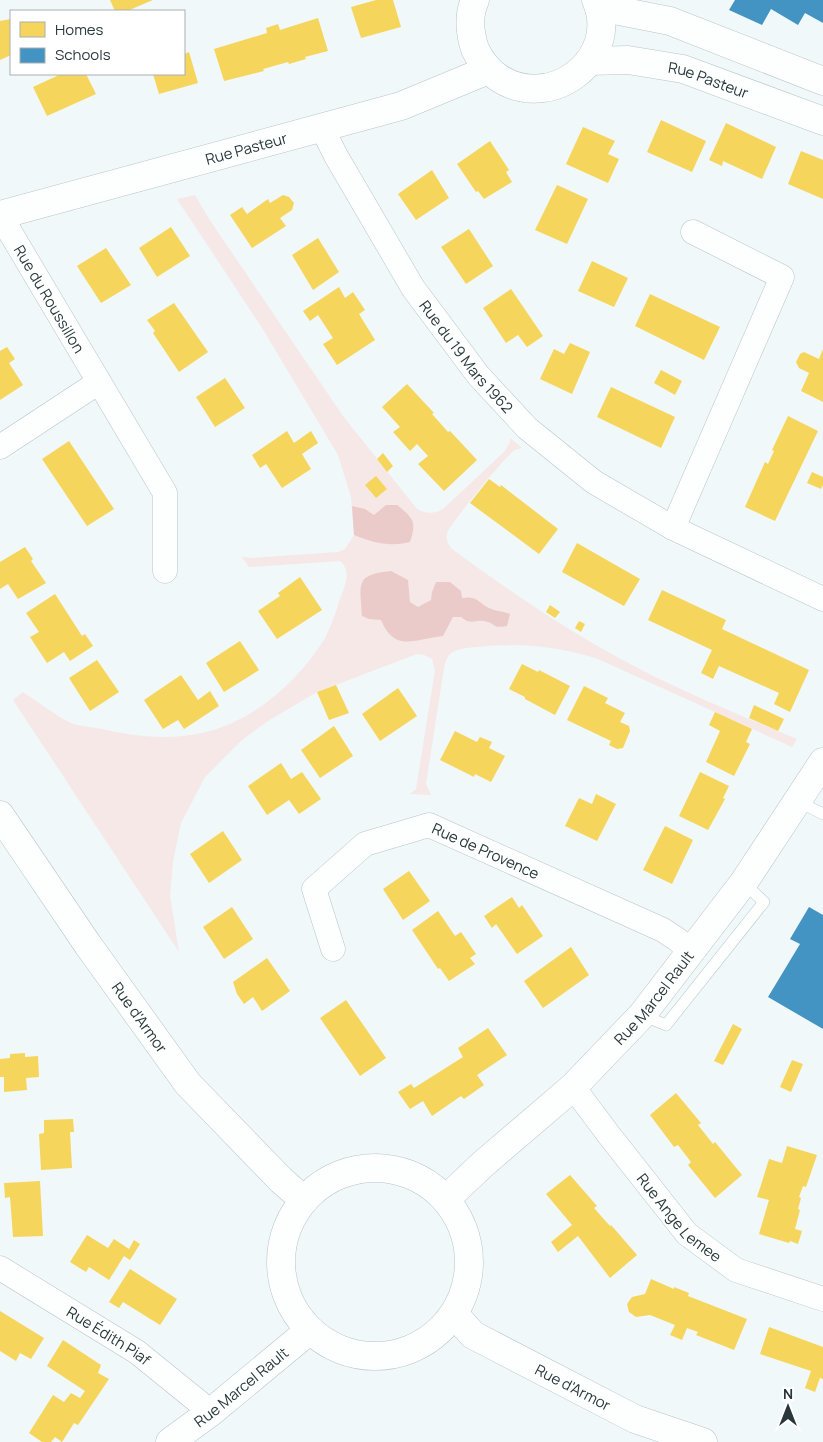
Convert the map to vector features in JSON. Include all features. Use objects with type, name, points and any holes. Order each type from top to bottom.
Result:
[{"type":"street","points":[[473,1],[470,21],[472,39],[478,55],[488,70],[504,81],[522,88],[541,89],[560,85],[576,75],[590,61],[598,44],[601,26],[597,4],[670,21],[823,81]]},
{"type":"street","name":"Rue Pasteur","points":[[590,61],[628,60],[682,69],[823,121]]},
{"type":"street","name":"Rue Pasteur","points":[[1,215],[401,106],[488,70]]},
{"type":"street","name":"Rue du 19 Mars 1962","points":[[322,128],[336,156],[413,288],[478,375],[528,428],[594,482],[673,528],[823,599]]},
{"type":"street","name":"Rue du Roussillon","points":[[1,215],[164,492],[164,572]]},
{"type":"street","points":[[673,528],[782,277],[693,232]]},
{"type":"street","points":[[0,447],[99,382]]},
{"type":"street","name":"Rue Marcel Rault","points":[[446,1199],[483,1164],[573,1087],[642,1015],[744,882],[823,762]]},
{"type":"street","name":"Rue d'Armor","points":[[0,815],[88,945],[188,1084],[281,1180],[304,1200]]},
{"type":"street","name":"Rue de Provence","points":[[333,949],[314,889],[365,844],[429,825],[663,930],[678,940],[690,952]]},
{"type":"street","name":"Rue Ange Lemee","points":[[573,1087],[687,1234],[736,1270],[823,1299]]},
{"type":"street","points":[[358,1169],[390,1169],[420,1179],[446,1199],[462,1225],[469,1255],[466,1286],[454,1314],[436,1335],[412,1348],[386,1356],[358,1355],[332,1346],[310,1330],[292,1308],[282,1281],[281,1252],[288,1224],[304,1200],[328,1180],[358,1169]]},
{"type":"street","name":"Rue Édith Piaf","points":[[0,1268],[137,1352],[211,1412]]},
{"type":"street","name":"Rue d'Armor","points":[[454,1314],[473,1335],[527,1363],[635,1418],[703,1442]]},
{"type":"street","name":"Rue Marcel Rault","points":[[170,1442],[211,1412],[310,1330]]},
{"type":"lane","points":[[797,801],[823,814]]},
{"type":"lane","points":[[642,1015],[666,1025],[764,902],[744,882]]},
{"type":"shaded area","points":[[195,195],[209,219],[343,416],[417,509],[430,513],[443,509],[505,451],[510,438],[522,448],[515,450],[501,463],[452,525],[447,533],[447,538],[452,549],[533,606],[595,645],[683,690],[797,739],[792,747],[598,659],[538,646],[507,645],[466,648],[450,654],[444,666],[426,784],[431,795],[410,794],[416,789],[435,670],[432,659],[417,654],[317,692],[268,721],[242,740],[205,777],[181,823],[173,862],[170,896],[179,952],[13,700],[23,692],[71,723],[123,733],[175,737],[221,728],[239,720],[273,698],[288,684],[302,669],[325,638],[335,614],[347,574],[344,565],[340,561],[249,567],[242,557],[252,558],[338,552],[345,549],[354,535],[351,497],[338,455],[264,331],[177,199]]},
{"type":"shaded area","points":[[386,505],[397,505],[412,520],[413,529],[410,542],[382,543],[354,535],[352,506],[365,509],[374,515]]},
{"type":"shaded area","points":[[391,571],[408,580],[410,602],[418,607],[431,600],[436,582],[450,582],[461,591],[462,598],[473,598],[489,608],[510,614],[507,626],[499,627],[484,621],[470,622],[461,617],[453,617],[443,636],[414,641],[399,640],[386,630],[381,620],[362,616],[362,583],[370,575]]},
{"type":"building: Homes","points":[[110,0],[153,0],[129,10],[115,10]]},
{"type":"building: Homes","points":[[376,0],[393,0],[401,27],[361,38],[351,7]]},
{"type":"building: Homes","points":[[318,18],[328,51],[305,57],[306,59],[289,64],[288,62],[263,69],[264,71],[224,81],[214,49],[267,33],[266,28],[278,24],[280,30]]},
{"type":"building: Homes","points":[[10,19],[10,55],[0,60],[0,21]]},
{"type":"building: Homes","points":[[189,52],[198,83],[159,94],[153,75],[185,75],[185,54]]},
{"type":"building: Homes","points":[[59,75],[86,75],[96,94],[47,116],[33,87]]},
{"type":"building: Homes","points":[[661,120],[706,141],[692,172],[647,152]]},
{"type":"building: Homes","points":[[726,123],[776,147],[762,179],[723,161],[722,166],[709,160]]},
{"type":"building: Homes","points":[[583,127],[615,141],[608,154],[619,159],[608,183],[566,164]]},
{"type":"building: Homes","points":[[490,141],[509,170],[506,172],[512,182],[484,199],[478,191],[476,192],[457,164]]},
{"type":"building: Homes","points":[[801,151],[823,160],[823,199],[788,184]]},
{"type":"building: Homes","points":[[432,170],[449,198],[416,220],[398,194]]},
{"type":"building: Homes","points":[[557,185],[588,199],[567,244],[535,230]]},
{"type":"building: Homes","points":[[283,195],[289,197],[294,203],[292,210],[280,218],[286,226],[252,248],[230,215],[242,207],[247,214],[268,199],[270,203]]},
{"type":"building: Homes","points":[[171,227],[190,256],[157,277],[139,248]]},
{"type":"building: Homes","points":[[469,229],[493,266],[466,284],[441,247]]},
{"type":"building: Homes","points":[[318,238],[339,272],[313,290],[292,255]]},
{"type":"building: Homes","points":[[106,248],[131,285],[101,303],[77,266]]},
{"type":"building: Homes","points":[[592,261],[628,278],[614,307],[578,291]]},
{"type":"building: Homes","points":[[339,287],[345,298],[353,292],[365,310],[359,314],[375,340],[337,365],[323,344],[333,338],[318,315],[310,321],[303,311]]},
{"type":"building: Homes","points":[[511,289],[543,336],[527,347],[518,335],[506,343],[483,308]]},
{"type":"building: Homes","points":[[650,294],[720,327],[704,360],[635,326]]},
{"type":"building: Homes","points":[[174,303],[208,352],[179,372],[153,333],[155,331],[147,320]]},
{"type":"building: Homes","points":[[570,343],[590,352],[572,394],[540,379],[554,349],[564,354]]},
{"type":"building: Homes","points":[[7,347],[15,359],[9,363],[23,385],[0,400],[0,351]]},
{"type":"building: Homes","points":[[823,349],[823,402],[801,391],[809,373],[799,368],[796,362],[800,354],[804,352],[819,359]]},
{"type":"building: Homes","points":[[661,370],[682,381],[675,395],[654,383]]},
{"type":"building: Homes","points":[[225,378],[245,408],[215,427],[196,397]]},
{"type":"building: Homes","points":[[407,384],[434,413],[432,414],[448,432],[450,431],[477,460],[444,491],[418,464],[428,456],[417,444],[410,451],[393,432],[400,427],[382,407]]},
{"type":"building: Homes","points":[[611,387],[675,417],[661,448],[597,417]]},
{"type":"building: Homes","points":[[788,416],[818,431],[775,521],[745,507],[765,462],[768,464],[774,451],[772,450]]},
{"type":"building: Homes","points":[[287,431],[294,443],[311,431],[318,443],[302,454],[311,469],[282,488],[266,464],[260,468],[252,455]]},
{"type":"building: Homes","points":[[69,441],[114,509],[87,526],[42,459]]},
{"type":"building: Homes","points":[[383,453],[393,466],[387,472],[377,459]]},
{"type":"building: Homes","points":[[812,472],[823,477],[821,489],[807,483]]},
{"type":"building: Homes","points":[[376,476],[387,489],[376,498],[365,485]]},
{"type":"building: Homes","points":[[489,479],[500,487],[501,485],[558,529],[539,554],[470,503]]},
{"type":"building: Homes","points":[[577,543],[640,579],[624,606],[562,572]]},
{"type":"building: Homes","points":[[25,547],[33,559],[31,561],[46,583],[18,599],[8,584],[0,589],[0,562]]},
{"type":"building: Homes","points":[[300,577],[322,610],[277,639],[258,611],[280,596],[278,593]]},
{"type":"building: Homes","points":[[662,590],[726,620],[722,629],[809,670],[790,712],[774,704],[779,693],[719,666],[713,679],[701,673],[712,650],[648,620]]},
{"type":"building: Homes","points":[[55,594],[82,636],[85,634],[93,646],[70,661],[64,652],[47,663],[30,637],[39,632],[26,613]]},
{"type":"building: Homes","points":[[550,605],[560,612],[555,618],[546,612]]},
{"type":"building: Homes","points":[[579,621],[585,624],[581,632],[575,628]]},
{"type":"building: Homes","points":[[240,641],[259,670],[224,692],[206,663]]},
{"type":"building: Homes","points":[[97,660],[119,692],[90,711],[69,678]]},
{"type":"building: Homes","points":[[522,664],[538,672],[539,670],[570,686],[555,715],[509,689]]},
{"type":"building: Homes","points":[[181,675],[198,700],[210,691],[219,706],[184,729],[178,720],[163,729],[144,700]]},
{"type":"building: Homes","points":[[336,685],[349,713],[329,720],[317,692]]},
{"type":"building: Homes","points":[[584,686],[608,698],[605,703],[625,713],[620,722],[629,726],[630,731],[623,748],[617,749],[609,745],[611,741],[567,720]]},
{"type":"building: Homes","points":[[398,688],[417,716],[380,741],[362,714]]},
{"type":"building: Homes","points":[[754,705],[784,719],[778,731],[749,718]]},
{"type":"building: Homes","points":[[715,712],[752,729],[746,742],[750,744],[734,776],[706,762],[720,731],[709,725]]},
{"type":"building: Homes","points":[[334,726],[353,756],[320,778],[301,750]]},
{"type":"building: Homes","points":[[455,731],[477,742],[480,737],[492,742],[489,748],[505,756],[491,782],[475,774],[474,777],[440,760]]},
{"type":"building: Homes","points":[[281,763],[291,779],[302,772],[321,799],[299,814],[289,800],[267,815],[248,786]]},
{"type":"building: Homes","points":[[700,772],[729,786],[723,798],[725,799],[708,830],[679,816]]},
{"type":"building: Homes","points":[[596,794],[616,804],[597,841],[565,826],[579,798],[592,804]]},
{"type":"building: Homes","points":[[665,826],[693,840],[672,884],[643,870]]},
{"type":"building: Homes","points":[[223,831],[242,860],[209,883],[190,854]]},
{"type":"building: Homes","points":[[409,871],[430,901],[403,920],[383,889]]},
{"type":"building: Homes","points":[[512,897],[519,908],[522,905],[543,936],[517,954],[496,924],[492,928],[484,916]]},
{"type":"building: Homes","points":[[232,907],[253,939],[224,959],[203,927]]},
{"type":"building: Homes","points":[[438,911],[455,936],[461,932],[476,954],[470,958],[475,964],[449,981],[440,968],[438,969],[412,930]]},
{"type":"building: Homes","points":[[571,947],[589,975],[543,1008],[524,981]]},
{"type":"building: Homes","points":[[267,958],[290,991],[262,1011],[253,997],[244,1004],[237,994],[233,982]]},
{"type":"building: Homes","points":[[346,1000],[386,1058],[360,1076],[320,1018]]},
{"type":"building: Homes","points":[[733,1024],[742,1029],[723,1065],[714,1061]]},
{"type":"building: Homes","points":[[488,1028],[507,1055],[477,1075],[484,1085],[464,1099],[461,1096],[432,1116],[423,1101],[410,1109],[398,1092],[411,1084],[414,1088],[463,1057],[458,1048]]},
{"type":"building: Homes","points":[[25,1053],[25,1057],[38,1056],[39,1077],[26,1078],[27,1090],[4,1092],[4,1077],[0,1077],[0,1059],[10,1058],[10,1054]]},
{"type":"building: Homes","points":[[792,1060],[803,1064],[791,1092],[780,1087]]},
{"type":"building: Homes","points":[[676,1093],[701,1123],[698,1125],[713,1144],[715,1142],[742,1175],[715,1198],[688,1165],[691,1162],[678,1145],[674,1147],[650,1115]]},
{"type":"building: Homes","points":[[73,1119],[74,1132],[70,1132],[72,1168],[41,1170],[39,1134],[44,1133],[44,1120]]},
{"type":"building: Homes","points":[[787,1146],[817,1155],[806,1187],[803,1186],[799,1197],[801,1198],[798,1209],[800,1210],[795,1229],[802,1231],[798,1244],[759,1234],[769,1200],[757,1197],[769,1159],[782,1163]]},
{"type":"building: Homes","points":[[570,1175],[597,1206],[594,1208],[637,1255],[610,1278],[578,1236],[558,1252],[551,1242],[572,1225],[546,1194]]},
{"type":"building: Homes","points":[[40,1181],[43,1236],[13,1237],[10,1197],[5,1198],[4,1183]]},
{"type":"building: Homes","points":[[87,1235],[108,1248],[114,1239],[129,1249],[134,1240],[140,1244],[130,1260],[124,1256],[109,1280],[89,1267],[86,1272],[70,1262]]},
{"type":"building: Homes","points":[[130,1269],[177,1299],[160,1325],[123,1302],[119,1308],[109,1302]]},
{"type":"building: Homes","points":[[651,1279],[689,1293],[688,1296],[747,1319],[734,1350],[696,1335],[698,1332],[687,1328],[682,1340],[670,1335],[675,1325],[650,1315],[636,1317],[629,1312],[627,1304],[632,1297],[645,1294]]},
{"type":"building: Homes","points":[[0,1311],[44,1338],[31,1359],[20,1353],[16,1361],[0,1351]]},
{"type":"building: Homes","points":[[769,1327],[823,1347],[823,1379],[820,1378],[815,1392],[805,1388],[811,1371],[760,1354]]},
{"type":"building: Homes","points":[[63,1340],[101,1365],[98,1373],[109,1379],[78,1425],[74,1423],[62,1442],[55,1437],[51,1442],[42,1442],[29,1433],[53,1395],[64,1402],[71,1393],[80,1398],[85,1391],[47,1366]]},
{"type":"building: Schools","points":[[735,0],[823,0],[823,23],[805,13],[798,25],[771,9],[762,25],[729,10]]},
{"type":"building: Schools","points":[[809,907],[823,915],[823,1029],[768,997],[800,944],[790,939]]}]
